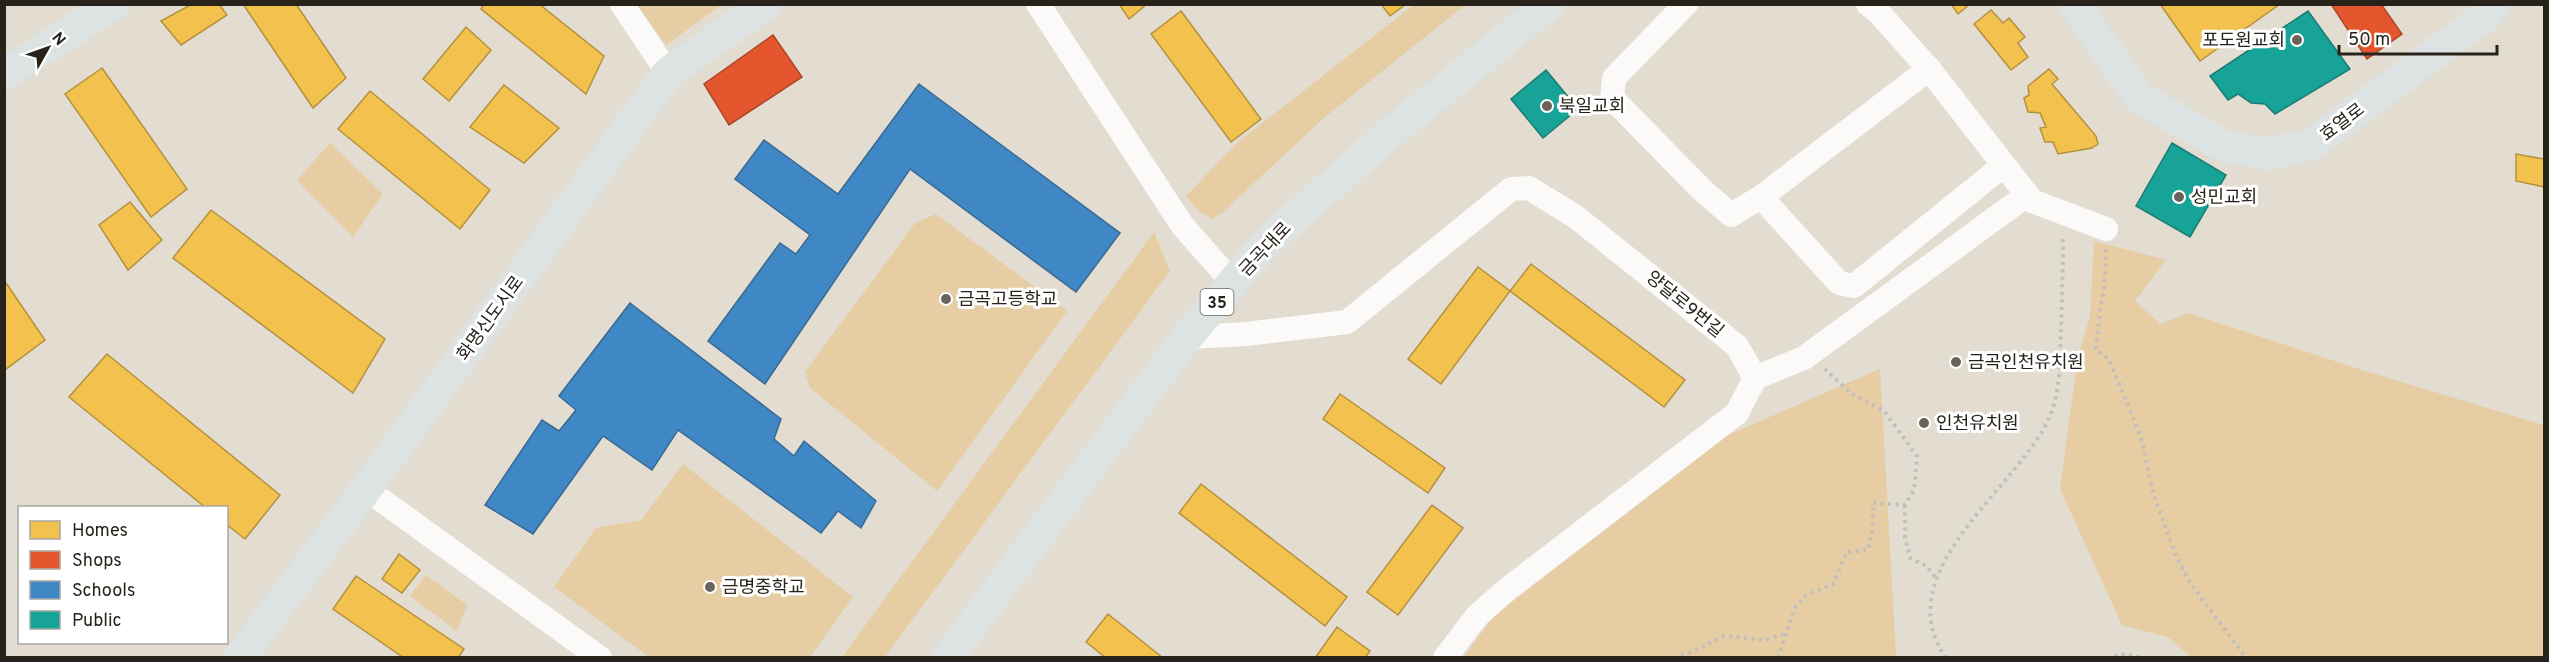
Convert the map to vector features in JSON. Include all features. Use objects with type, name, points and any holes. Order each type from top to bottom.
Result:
[{"type":"main road","points":[[4,74],[114,4]]},
{"type":"main road","name":"화명신도시로","points":[[239,657],[366,489],[668,73],[766,4]]},
{"type":"main road","name":"금곡대로","points":[[947,657],[1187,337],[1267,242],[1389,134],[1549,4]]},
{"type":"main road","name":"효열로","points":[[2074,4],[2140,98],[2224,146],[2267,154],[2312,144],[2485,16],[2495,4]]},
{"type":"street","points":[[622,4],[668,73]]},
{"type":"street","points":[[1038,4],[1182,225],[1246,334]]},
{"type":"street","points":[[1686,4],[1614,78],[1612,98],[1701,189],[1731,215],[1761,197],[1929,69]]},
{"type":"street","points":[[1868,4],[1879,13],[1929,69],[2032,201],[2106,229]]},
{"type":"street","points":[[1761,197],[1839,283],[1854,286],[2004,165]]},
{"type":"street","name":"양달로9번길","points":[[1187,337],[1246,334],[1347,322],[1511,189],[1529,188],[1576,217],[1737,346],[1755,378]]},
{"type":"street","points":[[1445,657],[1477,616],[1504,591],[1737,413],[1755,378],[1804,357],[2027,195]]},
{"type":"street","points":[[366,489],[600,657]]},
{"type":"path","points":[[1946,657],[1937,645],[1930,608],[1935,577],[1969,524],[2032,444],[2049,417],[2058,392],[2064,213]]},
{"type":"path","points":[[2106,229],[2105,283],[2096,350],[2111,364],[2141,437],[2153,494],[2176,556],[2191,584],[2246,657]]},
{"type":"path","points":[[1804,357],[1818,364],[1851,393],[1884,411],[1917,456],[1914,490],[1905,505],[1905,537],[1910,558],[1926,566],[1935,577]]},
{"type":"path","points":[[1778,657],[1795,608],[1805,596],[1833,584],[1847,552],[1868,550],[1873,528],[1873,503],[1905,505]]},
{"type":"path","points":[[1674,657],[1692,652],[1724,636],[1765,640],[1785,633]]},
{"type":"path","points":[[2107,657],[2126,654],[2141,657]]},
{"type":"shaded area","points":[[1415,4],[1465,5],[1325,117],[1223,212],[1212,219],[1200,212],[1186,196],[1238,142]]},
{"type":"shaded area","points":[[637,5],[721,5],[666,45]]},
{"type":"shaded area","points":[[330,143],[383,194],[353,237],[297,180]]},
{"type":"shaded area","points":[[936,214],[1067,311],[937,491],[810,388],[805,372],[915,223]]},
{"type":"shaded area","points":[[1154,232],[1170,271],[885,657],[842,657]]},
{"type":"shaded area","points":[[2094,241],[2166,260],[2135,301],[2160,324],[2188,313],[2365,371],[2544,425],[2544,657],[2191,657],[2168,637],[2122,625],[2060,489],[2078,356],[2090,317]]},
{"type":"shaded area","points":[[1880,369],[1896,657],[1463,658],[1494,616],[1728,435]]},
{"type":"shaded area","points":[[683,464],[853,597],[810,657],[649,657],[554,587],[596,528],[641,520]]},
{"type":"shaded area","points":[[426,575],[467,605],[457,631],[410,596]]},
{"type":"building: Homes","points":[[192,4],[219,4],[227,15],[181,45],[161,21]]},
{"type":"building: Homes","points":[[243,4],[296,4],[346,78],[313,108]]},
{"type":"building: Homes","points":[[484,4],[539,4],[604,56],[586,94],[481,9]]},
{"type":"building: Homes","points":[[1119,4],[1147,4],[1129,19]]},
{"type":"building: Homes","points":[[1381,4],[1406,4],[1390,16]]},
{"type":"building: Homes","points":[[1951,4],[1970,4],[1958,14]]},
{"type":"building: Homes","points":[[2160,4],[2280,4],[2200,61]]},
{"type":"building: Homes","points":[[1991,10],[2003,23],[2009,18],[2025,37],[2018,43],[2028,57],[2011,70],[1974,24]]},
{"type":"building: Homes","points":[[1181,11],[1261,119],[1231,142],[1151,34]]},
{"type":"building: Homes","points":[[466,27],[491,50],[449,101],[423,79]]},
{"type":"building: Homes","points":[[102,68],[187,189],[151,217],[65,94]]},
{"type":"building: Homes","points":[[2049,69],[2058,79],[2052,84],[2096,136],[2098,144],[2092,148],[2058,154],[2053,142],[2045,142],[2040,128],[2046,127],[2040,113],[2028,112],[2024,98],[2029,95],[2028,86]]},
{"type":"building: Homes","points":[[504,85],[559,128],[524,163],[470,127]]},
{"type":"building: Homes","points":[[370,91],[490,190],[460,229],[338,129]]},
{"type":"building: Homes","points":[[2516,154],[2544,159],[2544,187],[2516,181]]},
{"type":"building: Homes","points":[[130,202],[162,240],[128,270],[99,225]]},
{"type":"building: Homes","points":[[211,210],[385,339],[353,393],[173,258]]},
{"type":"building: Homes","points":[[1531,264],[1685,380],[1664,407],[1510,291]]},
{"type":"building: Homes","points":[[1478,267],[1510,291],[1441,384],[1408,359]]},
{"type":"building: Homes","points":[[4,280],[45,340],[6,369],[4,368]]},
{"type":"building: Homes","points":[[107,354],[280,495],[245,539],[228,526],[228,506],[204,506],[69,397]]},
{"type":"building: Homes","points":[[1340,394],[1445,468],[1428,493],[1323,419]]},
{"type":"building: Homes","points":[[1201,484],[1347,597],[1325,626],[1179,513]]},
{"type":"building: Homes","points":[[1432,505],[1463,528],[1398,615],[1367,592]]},
{"type":"building: Homes","points":[[399,554],[420,570],[402,593],[382,579]]},
{"type":"building: Homes","points":[[356,576],[464,649],[458,658],[404,658],[333,609]]},
{"type":"building: Homes","points":[[1108,614],[1163,658],[1106,658],[1086,642]]},
{"type":"building: Homes","points":[[1337,627],[1370,651],[1365,658],[1315,658]]},
{"type":"building: Shops","points":[[2331,4],[2381,4],[2402,34],[2367,59]]},
{"type":"building: Shops","points":[[773,35],[802,77],[729,125],[704,84]]},
{"type":"building: Schools","name":"금곡고등학교","points":[[919,84],[1120,233],[1076,292],[910,169],[765,384],[708,341],[780,243],[796,254],[810,235],[735,179],[764,140],[838,194]]},
{"type":"building: Schools","points":[[630,303],[781,419],[774,439],[794,456],[804,441],[876,501],[861,528],[838,511],[821,533],[678,430],[652,470],[603,436],[533,534],[485,505],[542,420],[559,431],[576,410],[559,396]]},
{"type":"building: Public","name":"포도원교회","points":[[2308,11],[2350,69],[2275,114],[2265,104],[2251,103],[2238,94],[2228,100],[2210,76]]},
{"type":"building: Public","points":[[1546,70],[1578,109],[1543,138],[1511,99]]},
{"type":"building: Public","points":[[2172,143],[2226,175],[2190,237],[2136,206]]},
{"type":"place","name":"포도원교회","points":[[2297,40]]},
{"type":"place","name":"북일교회","points":[[1547,106]]},
{"type":"place","name":"성민교회","points":[[2179,197]]},
{"type":"place","name":"금곡고등학교","points":[[946,299]]},
{"type":"place","name":"금곡인천유치원","points":[[1956,362]]},
{"type":"place","name":"인천유치원","points":[[1924,423]]},
{"type":"place","name":"금명중학교","points":[[710,587]]}]
